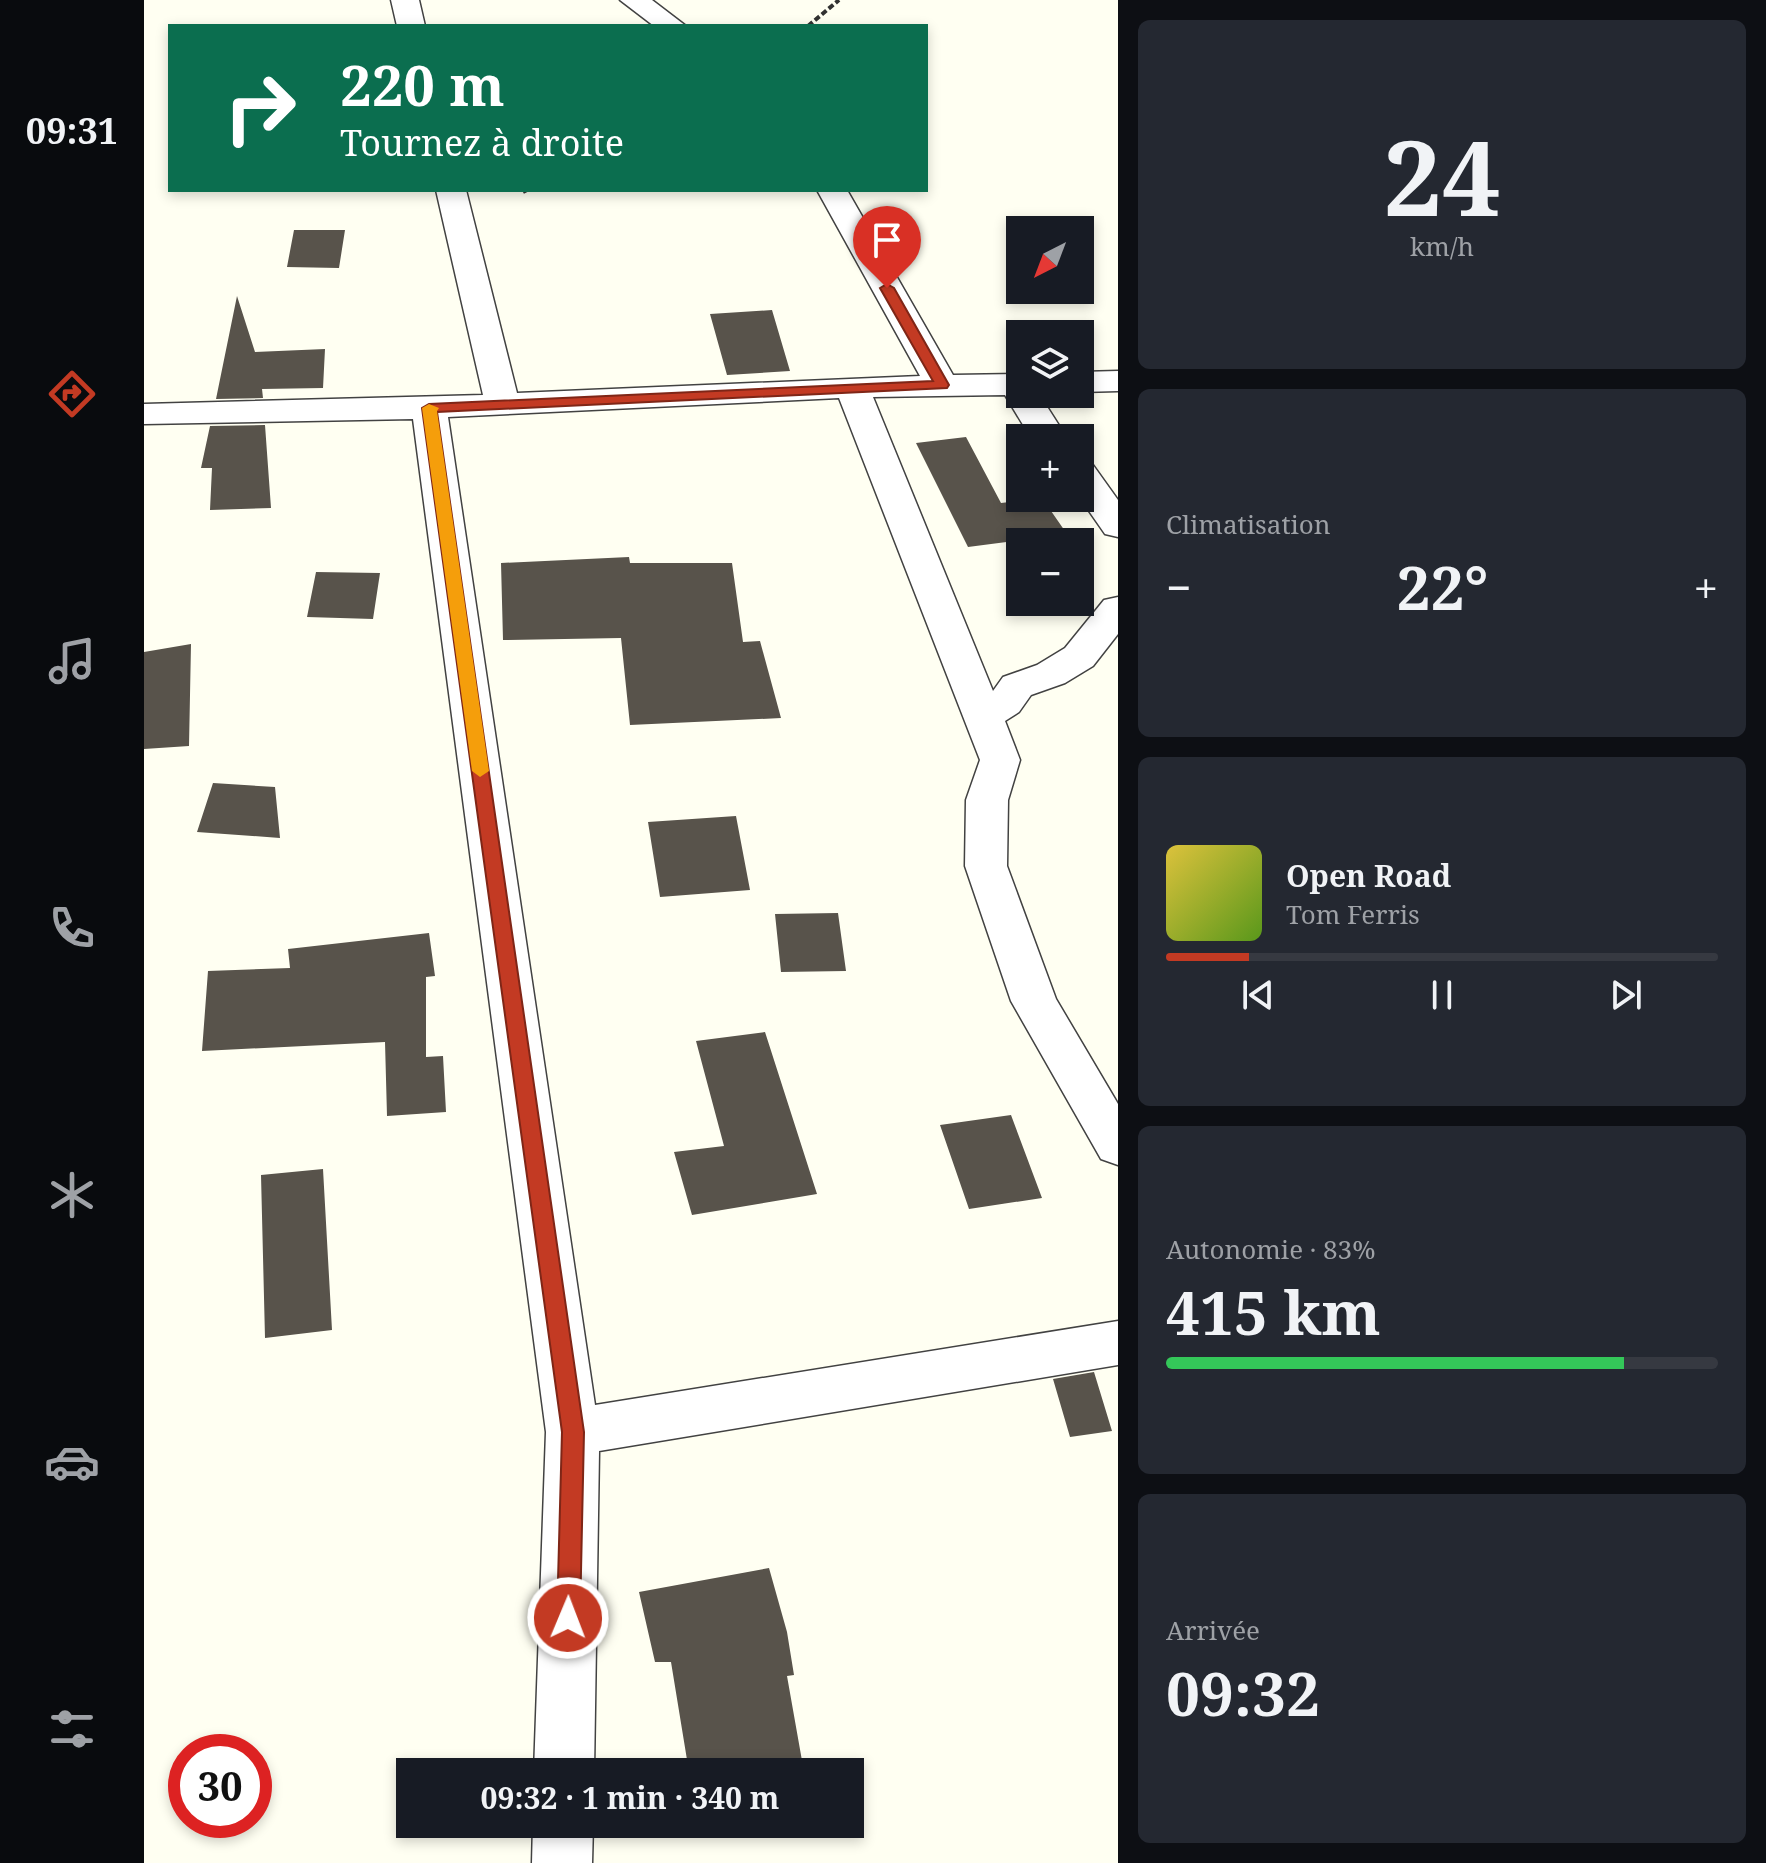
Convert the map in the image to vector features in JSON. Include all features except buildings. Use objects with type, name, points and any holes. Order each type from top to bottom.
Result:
[{"type":"street","points":[[405,0],[411,24]]},
{"type":"street","points":[[634,0],[669,24]]},
{"type":"street","points":[[451,192],[503,405]]},
{"type":"street","points":[[833,192],[942,385]]},
{"type":"street","points":[[1094,382],[1118,381]]},
{"type":"street","points":[[852,387],[1000,760],[987,800],[986,866],[1034,1001],[1118,1146]]},
{"type":"street","points":[[144,414],[429,408],[852,387],[1006,387]]},
{"type":"street","points":[[429,408],[573,1432],[564,1758]]},
{"type":"street","points":[[1094,493],[1118,526]]},
{"type":"street","points":[[982,716],[1005,703],[1017,686],[1051,674],[1079,657],[1118,609]]},
{"type":"street","points":[[573,1432],[1118,1343]]},
{"type":"street","points":[[562,1863],[563,1838]]},
{"type":"path","points":[[810,24],[839,0]]},
{"type":"slow traffic","points":[[432,408],[429,408],[480,771]]},
{"type":"route","points":[[568,1618],[573,1432],[429,408],[942,385],[887,288]]}]
